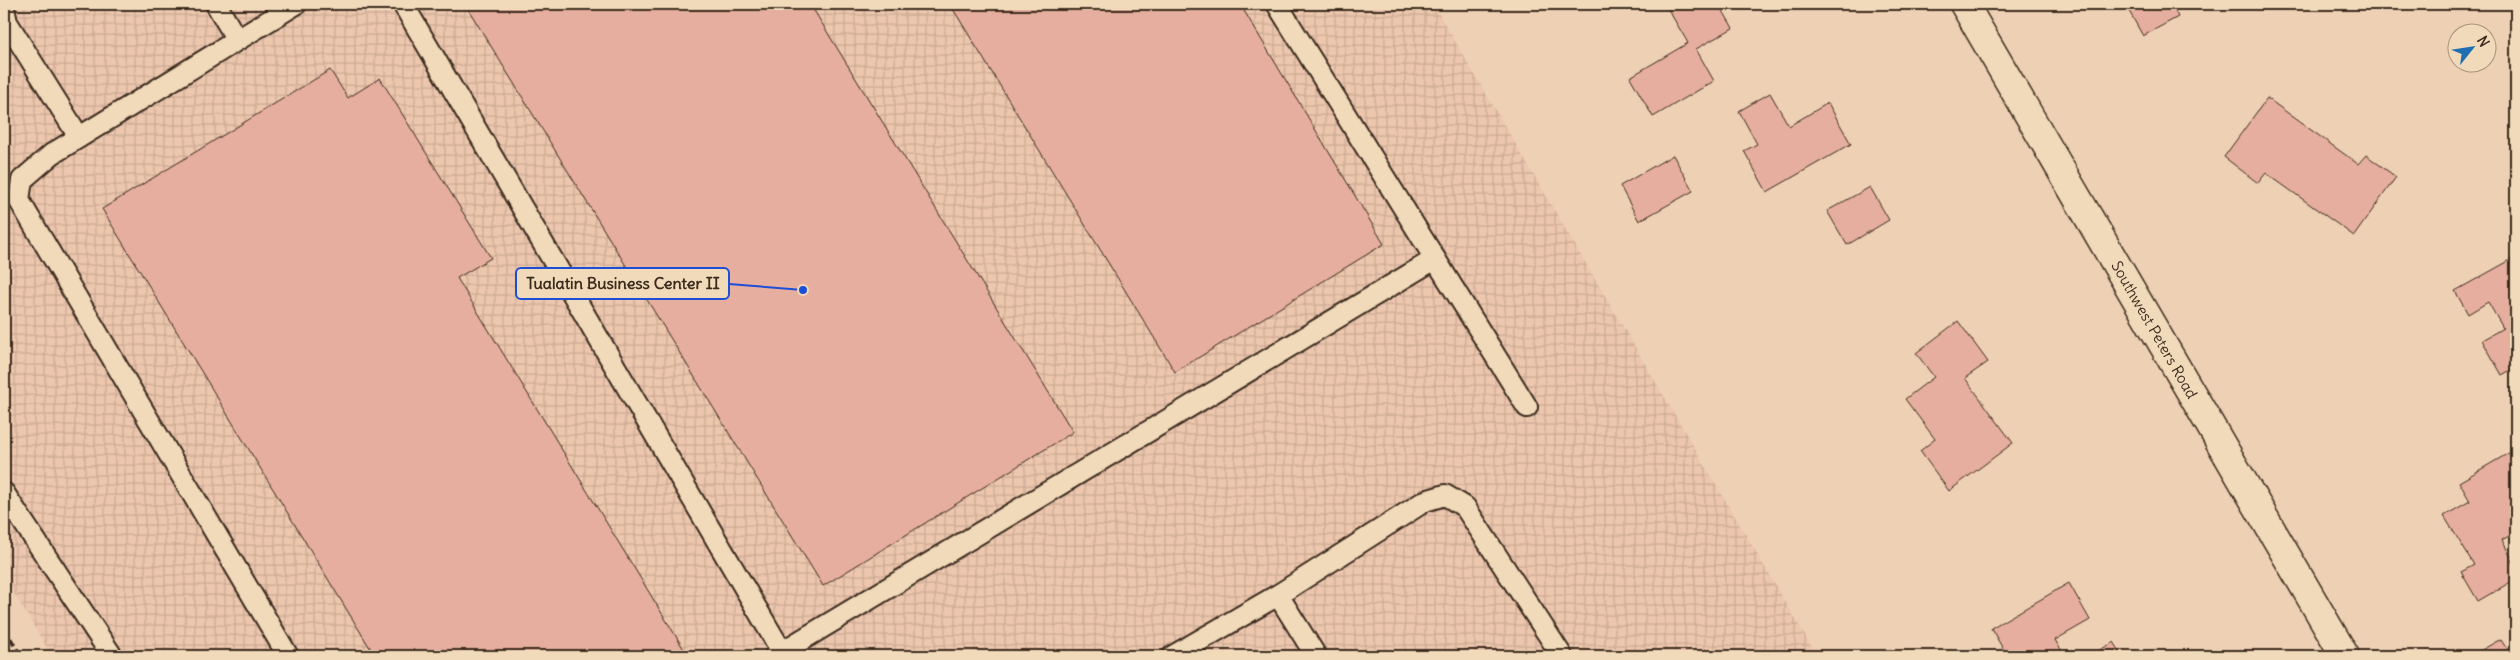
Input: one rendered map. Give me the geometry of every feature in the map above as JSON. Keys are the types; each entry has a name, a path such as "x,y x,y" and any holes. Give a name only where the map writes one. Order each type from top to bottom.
{"street":[{"name":"Southwest Peters Road","path":"1964,4 2345,656"}],"lane":[{"path":"216,4 237,40"},
{"path":"288,656 19,200 22,180 52,154 296,4"},
{"path":"403,4 778,654 1435,259"},
{"path":"1277,4 1527,407"},
{"path":"4,8 7,22 79,137"},
{"path":"4,493 112,656"},
{"path":"1173,656 1278,594 1425,501 1445,494 1465,507 1562,656"},
{"path":"1278,594 1316,656"}],"shaded area":[{"path":"4,4 1433,4 1817,656 52,656 4,577"}],"building":[{"path":"465,4 810,4 1073,432 823,586"},
{"path":"950,4 1240,4 1384,244 1175,372"},
{"path":"1665,4 1732,4 1722,9 1733,28 1696,49 1714,81 1653,117 1630,77 1688,43"},
{"path":"2125,4 2180,4 2173,7 2178,17 2143,36"},
{"path":"330,70 348,98 380,78 491,258 457,278 688,656 375,656 102,209"},
{"path":"1770,93 1789,126 1828,103 1851,144 1767,192 1744,151 1757,144 1739,111"},
{"path":"2267,98 2358,164 2366,155 2396,177 2354,236 2266,173 2258,183 2224,157"},
{"path":"1673,155 1693,191 1639,221 1620,186"},
{"path":"1870,187 1889,220 1847,245 1827,211"},
{"path":"2516,257 2516,367 2502,375 2482,340 2503,328 2488,302 2468,314 2455,291"},
{"path":"1958,321 1988,362 1965,378 2013,443 1949,491 1920,451 1935,439 1905,399 1934,377 1916,353"},
{"path":"2514,450 2516,455 2516,532 2502,540 2516,567 2516,579 2478,601 2461,572 2474,565 2444,516 2470,501 2459,482"},
{"path":"2069,583 2090,620 2055,640 2065,656 2007,656 1991,628"},
{"path":"2501,639 2512,656 2471,656"},
{"path":"2114,642 2123,656 2089,656"}],"railway":[{"path":"4,628 21,656"}],"place":[{"name":"Tualatin Business Center II","path":"803,290"}]}
